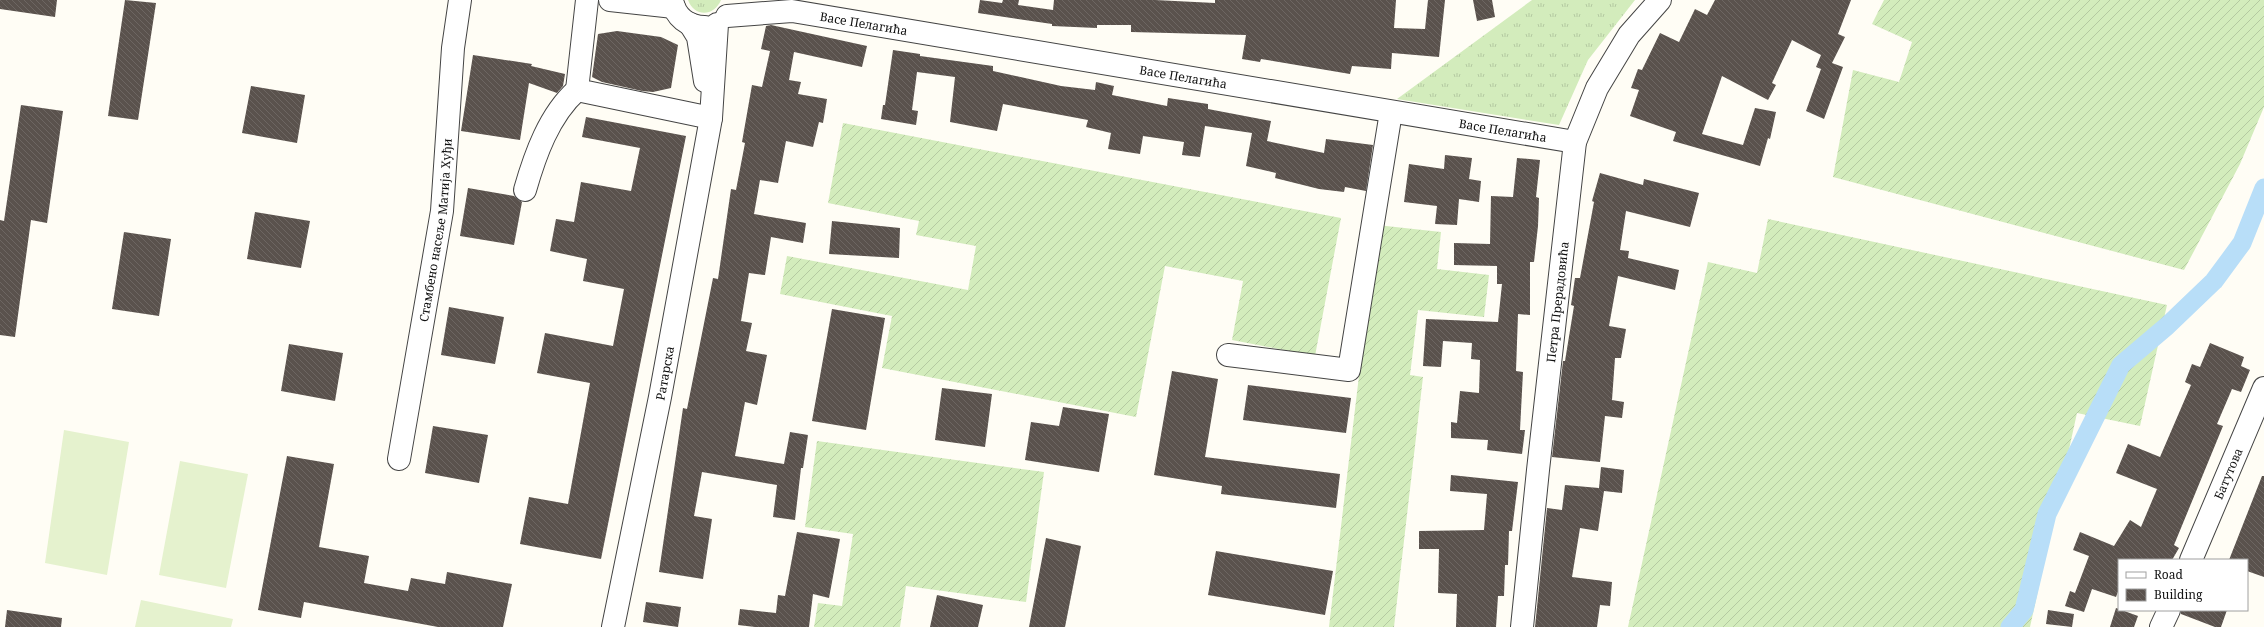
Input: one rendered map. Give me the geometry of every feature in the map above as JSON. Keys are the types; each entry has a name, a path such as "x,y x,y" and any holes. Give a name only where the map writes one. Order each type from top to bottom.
{"street":[{"name":"Стамбено насеље Матија Хуђи","path":"399,459 442,211 453,48 460,0"},
{"path":"525,190 535,154 558,114 577,90 587,0"},
{"path":"610,0 673,4"},
{"name":"Васе Пелагића","path":"771,0 792,11"},
{"name":"Петра Прерадовића","path":"1522,627 1575,142 1597,88 1629,35 1660,0"},
{"name":"Ратарска","path":"673,4 681,17 690,24 698,37 711,118"},
{"name":"Васе Пелагића","path":"690,24 706,27 726,13 792,11 1575,142"},
{"name":"Ратарска","path":"613,627 660,397 711,118 726,13"},
{"path":"577,90 711,118"},
{"path":"1228,355 1348,370 1391,112"},
{"name":"Батутова","path":"2191,559 2264,388"},
{"path":"2161,627 2169,611"}],"green space":[{"path":"688,0 721,0 714,10 704,13 695,10"},
{"path":"1532,0 1635,0 1588,60 1559,125 1397,99"},
{"path":"1884,0 2264,0 2264,107 2240,164 2184,270 1833,177 1853,70 1899,82 1912,42 1872,24"},
{"path":"843,123 1341,218 1315,356 1232,340 1243,281 1165,266 1136,417 882,368 892,316 780,294 787,256 968,290 976,246 916,235 919,221 828,203"},
{"path":"1768,219 2167,305 2140,426 2077,413 2030,627 1628,627 1708,262 1757,273"},
{"path":"1377,225 1441,232 1437,269 1489,275 1484,317 1418,310 1410,375 1423,377 1394,627 1329,627"},
{"path":"64,430 129,442 107,575 45,563"},
{"path":"817,441 1044,472 1026,602 906,586 900,627 814,627 818,603 842,606 853,534 805,527"},
{"path":"180,461 248,474 226,588 159,575"},
{"path":"141,600 233,619 231,627 135,627"}],"building":[{"path":"0,0 57,0 55,17 0,9"},
{"path":"125,0 156,3 138,120 108,116"},
{"path":"980,0 1002,3 1003,0 1019,0 1018,5 1053,10 1054,0 1155,0 1215,3 1215,0 1396,0 1394,28 1425,29 1428,0 1445,0 1439,57 1392,53 1391,69 1352,66 1350,74 1261,59 1260,62 1242,59 1246,35 1131,32 1131,25 1097,25 1097,28 1052,26 1052,24 978,13"},
{"path":"1473,0 1492,0 1495,17 1477,21"},
{"path":"1715,0 1851,0 1838,34 1845,37 1832,63 1843,67 1824,119 1806,111 1821,69 1816,67 1821,55 1792,40 1772,83 1776,85 1768,100 1722,76 1702,134 1743,145 1755,108 1776,112 1770,139 1768,138 1760,166 1673,141 1676,132 1630,116 1639,90 1631,88 1638,69 1642,70 1660,33 1679,42 1695,9 1707,15"},
{"path":"771,25 867,46 862,67 794,52 789,80 801,82 798,94 827,99 823,123 819,122 813,147 786,141 778,183 760,180 754,214 806,223 803,243 771,237 765,275 749,273 741,321 752,323 746,351 767,355 757,405 745,402 735,456 784,464 790,432 808,435 803,468 801,468 795,520 773,517 777,485 702,472 694,516 712,519 703,579 659,572 683,408 687,409 713,278 718,279 731,189 736,190 745,143 742,142 752,85 762,87 770,51 761,49 766,26"},
{"path":"617,31 661,37 678,45 671,88 653,92 642,91 602,82 592,77 598,34"},
{"path":"893,50 920,54 920,56 993,66 993,71 1061,86 1095,90 1096,82 1114,86 1112,95 1167,106 1168,98 1208,104 1208,109 1271,121 1267,141 1324,153 1326,139 1373,145 1366,191 1345,187 1344,192 1319,189 1275,178 1276,173 1246,166 1252,133 1205,126 1200,157 1182,155 1184,142 1143,136 1140,154 1108,149 1111,133 1086,127 1088,120 1003,104 997,131 950,122 955,77 917,72 912,110 918,111 916,125 881,119 883,105 885,105"},
{"path":"473,55 532,64 531,66 565,74 563,86 557,93 529,83 520,140 461,131"},
{"path":"251,86 305,95 297,143 242,133"},
{"path":"21,105 63,111 47,223 31,220 15,337 0,335 0,220 4,221"},
{"path":"586,117 686,136 601,559 520,544 529,497 568,504 590,383 537,373 545,333 613,346 624,289 583,281 587,259 550,251 556,219 574,222 581,182 631,191 640,148 582,137"},
{"path":"1445,155 1472,158 1469,179 1481,181 1479,202 1459,199 1457,225 1435,224 1437,206 1404,202 1409,164 1444,169"},
{"path":"1517,158 1540,160 1536,197 1539,198 1538,226 1534,262 1530,262 1530,315 1518,314 1516,371 1523,372 1520,430 1525,430 1522,454 1487,450 1488,440 1451,438 1451,422 1457,423 1460,391 1479,393 1480,360 1471,359 1472,343 1443,341 1441,367 1423,366 1426,319 1498,322 1502,284 1497,284 1497,266 1454,265 1454,243 1490,244 1491,196 1513,197"},
{"path":"1600,173 1643,185 1644,179 1699,193 1690,227 1626,211 1620,250 1629,251 1628,258 1679,270 1675,290 1618,276 1609,326 1626,329 1621,358 1615,358 1612,400 1624,402 1622,418 1605,416 1600,462 1552,457 1563,361 1565,361 1574,306 1571,305 1575,278 1580,278 1594,202 1592,201"},
{"path":"468,188 514,196 522,202 514,245 460,236"},
{"path":"255,212 310,221 301,268 247,259"},
{"path":"832,221 900,228 899,258 829,254"},
{"path":"124,232 171,239 159,316 112,309"},
{"path":"449,307 504,317 495,364 441,355"},
{"path":"832,309 885,318 866,430 812,421"},
{"path":"2210,343 2244,357 2241,366 2250,370 2241,392 2232,389 2217,424 2223,426 2174,545 2179,548 2173,559 2118,559 2118,592 2116,597 2092,589 2084,612 2065,606 2070,591 2075,593 2089,556 2073,550 2080,532 2114,546 2130,520 2141,527 2157,489 2116,473 2128,444 2160,457 2191,385 2185,382 2192,364 2200,367"},
{"path":"289,344 343,353 335,401 281,391"},
{"path":"1172,371 1218,379 1205,457 1340,474 1336,508 1221,494 1222,486 1154,475"},
{"path":"1248,385 1351,398 1346,433 1243,420"},
{"path":"942,388 992,394 985,447 935,440"},
{"path":"1063,407 1109,414 1099,472 1025,460 1031,422 1059,426"},
{"path":"433,426 488,435 479,483 425,473"},
{"path":"287,456 334,464 319,547 369,556 364,583 408,591 411,578 445,584 447,572 512,584 503,627 438,627 304,602 301,618 258,610"},
{"path":"1601,467 1624,470 1622,493 1604,491 1598,531 1580,528 1572,577 1612,582 1610,606 1600,605 1597,627 1535,627 1547,508 1562,510 1565,485 1599,488"},
{"path":"1451,475 1518,482 1512,531 1509,531 1508,565 1505,565 1504,596 1498,596 1496,627 1456,627 1457,594 1438,593 1439,549 1419,549 1419,531 1484,530 1487,494 1450,491"},
{"path":"2262,476 2264,476 2264,577 2248,571 2248,559 2229,559"},
{"path":"797,532 840,539 829,598 813,594 809,627 755,627 738,625 740,609 776,613 778,595 785,596"},
{"path":"1046,538 1081,546 1065,627 1029,627"},
{"path":"1216,551 1333,571 1325,615 1208,595"},
{"path":"937,595 983,605 978,627 930,627"},
{"path":"646,602 681,607 678,627 643,622"},
{"path":"2116,608 2118,609 2118,611 2124,611 2138,616 2134,627 2110,627"},
{"path":"7,610 62,618 61,627 5,627"},
{"path":"2048,610 2074,614 2072,627 2046,624"},
{"path":"2181,611 2227,611 2221,627 2215,627 2181,614"}],"waterway":[{"path":"2010,627 2024,610 2047,514 2121,365 2167,326 2214,281 2242,243 2264,188"}]}
